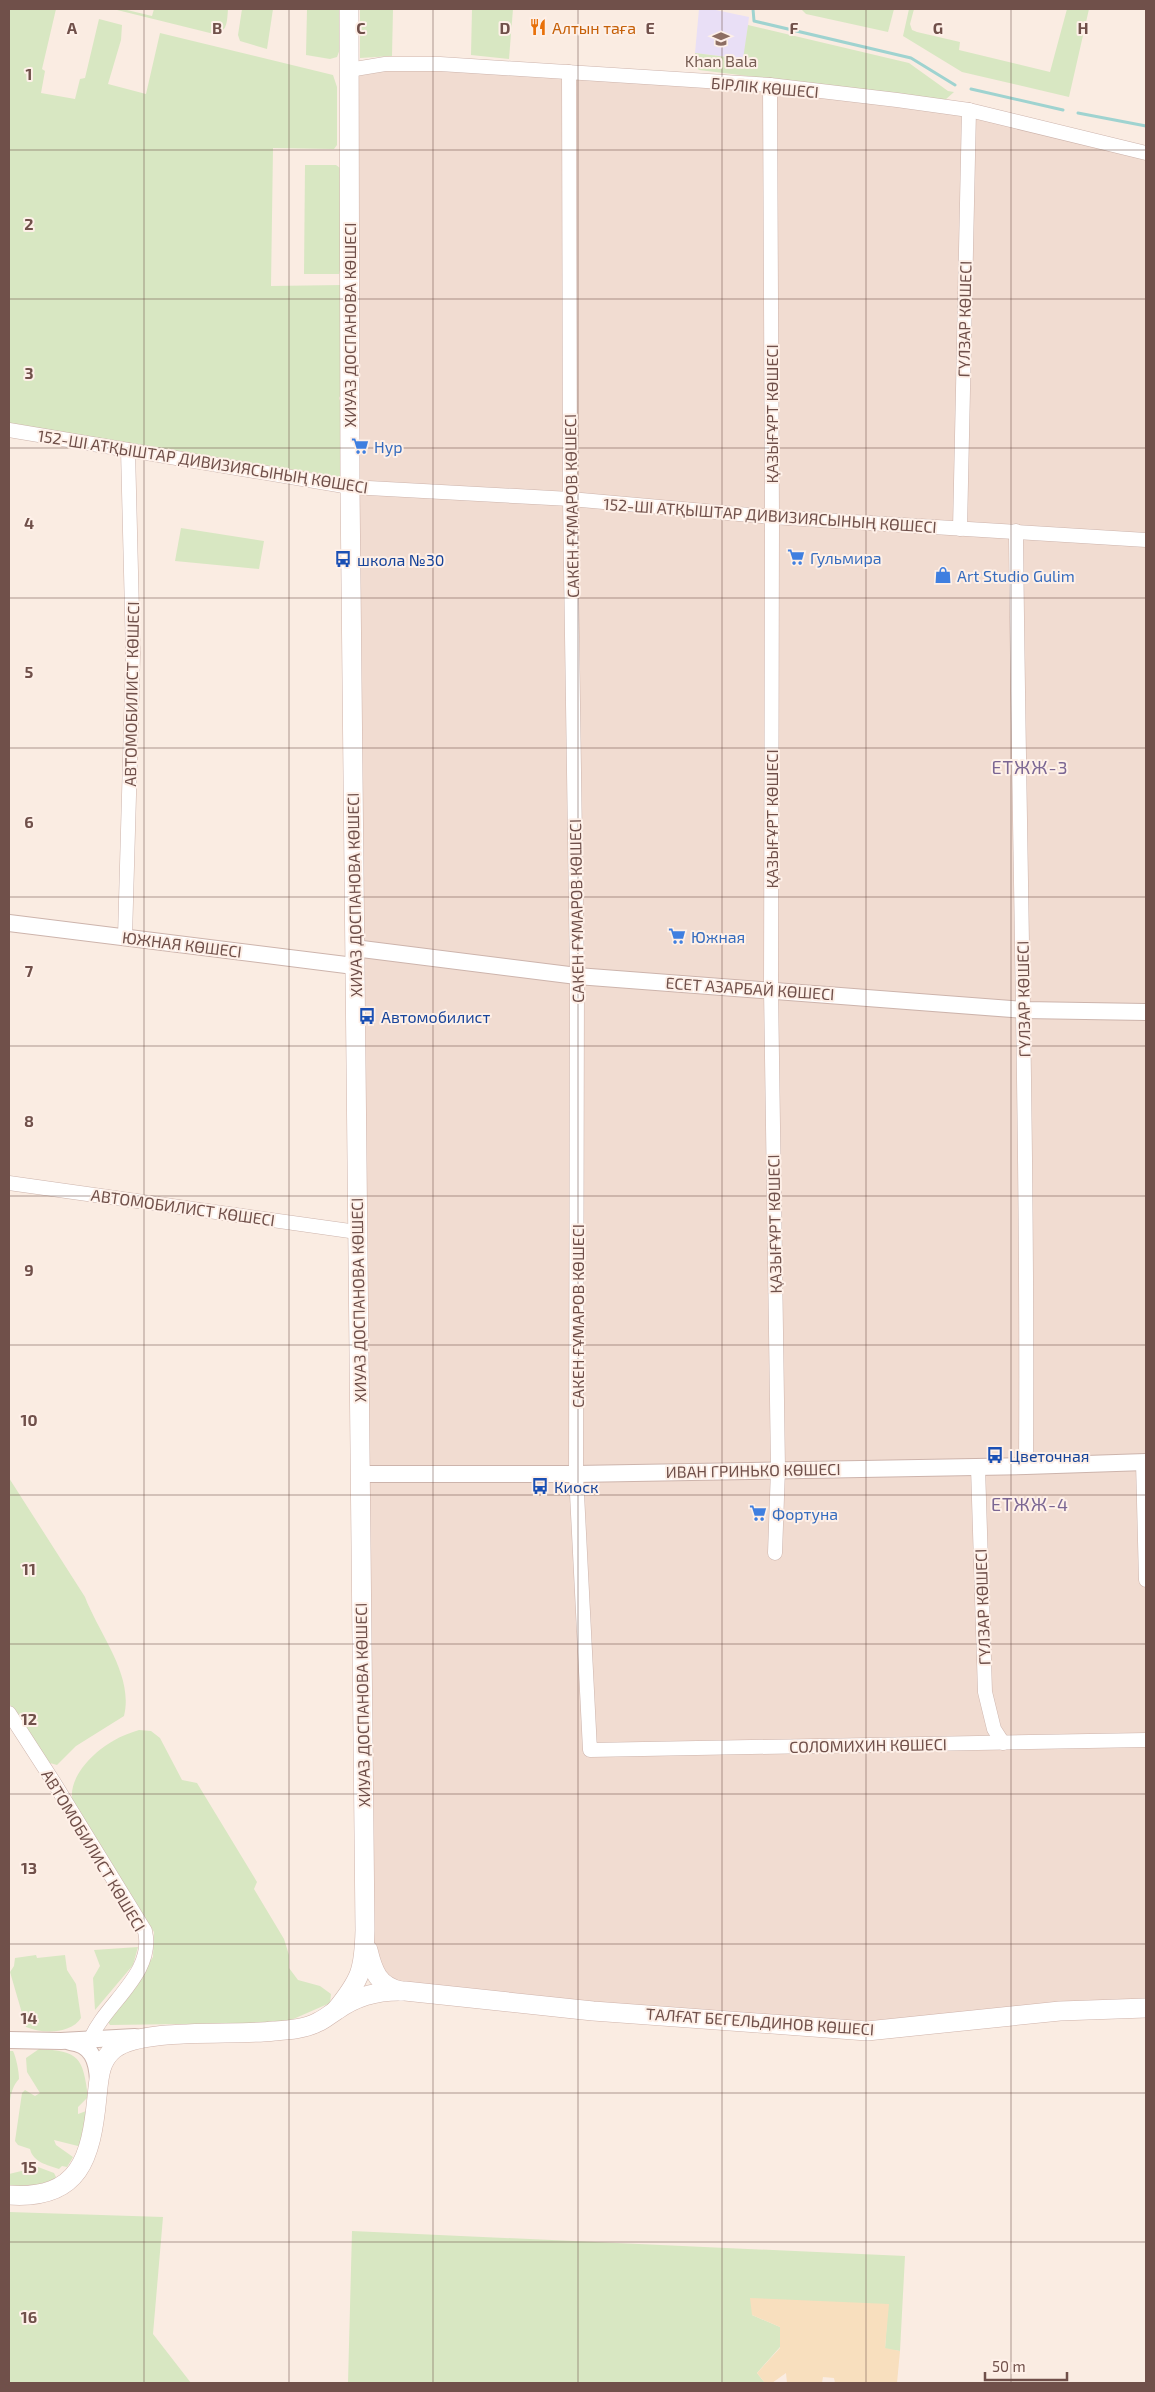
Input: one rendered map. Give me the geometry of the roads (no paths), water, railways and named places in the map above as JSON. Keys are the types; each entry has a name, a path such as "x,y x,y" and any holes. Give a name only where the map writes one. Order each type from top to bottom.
{"main road":[{"name":"ХИУАЗ ДОСПАНОВА КӨШЕСІ","path":"349,9 350,486 365,1930"},
{"path":"365,1930 376,1976 387,1986 405,1991"},
{"path":"336,2010 352,1990 362,1972 365,1930"},
{"path":"9,2195 47,2194 62,2187 74,2175 86,2155 93,2135 99,2077 107,2056 128,2040 147,2036 290,2029 319,2022 352,2001 374,1994 405,1991"},
{"name":"ТАЛҒАТ БЕГЕЛЬДИНОВ КӨШЕСІ","path":"405,1991 588,2010 867,2031 1060,2011 1146,2008"}],"street":[{"name":"БІРЛІК КӨШЕСІ","path":"349,70 380,64 419,63 770,85 969,110 1146,153"},
{"name":"САКЕН ҒҰМАРОВ КӨШЕСІ","path":"569,72 570,499 577,976 576,1474 590,1750"},
{"name":"ҚАЗЫҒҰРТ КӨШЕСІ","path":"770,85 772,517 771,989 778,1469 775,1553"},
{"name":"ГҮЛЗАР КӨШЕСІ","path":"960,529 969,110"},
{"name":"152-ШІ АТҚЫШТАР ДИВИЗИЯСЫНЫҢ КӨШЕСІ","path":"9,430 350,486 570,499 772,517 1146,540"},
{"name":"АВТОМОБИЛИСТ КӨШЕСІ","path":"125,937 134,652 128,450"},
{"name":"ГҮЛЗАР КӨШЕСІ","path":"1016,531 1027,1263 1026,1466"},
{"name":"ЮЖНАЯ КӨШЕСІ","path":"9,923 125,937 354,957"},
{"name":"ЕСЕТ АЗАРБАЙ КӨШЕСІ","path":"354,957 1024,1010 1146,1012"},
{"name":"АВТОМОБИЛИСТ КӨШЕСІ","path":"9,1183 357,1232"},
{"name":"ИВАН ГРИНЬКО КӨШЕСІ","path":"360,1474 576,1474 1145,1462"},
{"path":"1145,1462 1146,1580"},
{"name":"ГҮЛЗАР КӨШЕСІ","path":"978,1467 985,1692 994,1729 1003,1743"},
{"name":"АВТОМОБИЛИСТ КӨШЕСІ","path":"9,1713 145,1931 147,1950 143,1961 132,1979 104,2014 90,2040"},
{"name":"СОЛОМИХИН КӨШЕСІ","path":"590,1750 1146,1740"},
{"path":"9,2040 61,2041 147,2036"},
{"path":"61,2041 77,2043 86,2047 96,2062 99,2077"}],"waterway":[{"path":"753,9 754,21 911,58 955,85"},
{"path":"971,89 1063,110"},
{"path":"1078,113 1146,126"}],"place":[{"name":"Алтын таға","path":"538,27"},
{"name":"Khan Bala","path":"721,39"},
{"name":"Нур","path":"360,446"},
{"name":"Гульмира","path":"796,557"},
{"name":"школа №30","path":"343,559"},
{"name":"Art Studio Gulim","path":"943,575"},
{"name":"Южная","path":"677,936"},
{"name":"Автомобилист","path":"367,1016"},
{"name":"Цветочная","path":"995,1455"},
{"name":"Киоск","path":"540,1486"},
{"name":"Фортуна","path":"758,1513"}],"district":[{"name":"ЕТЖЖ-3","path":"1030,767"},
{"name":"ЕТЖЖ-4","path":"1030,1504"}]}
